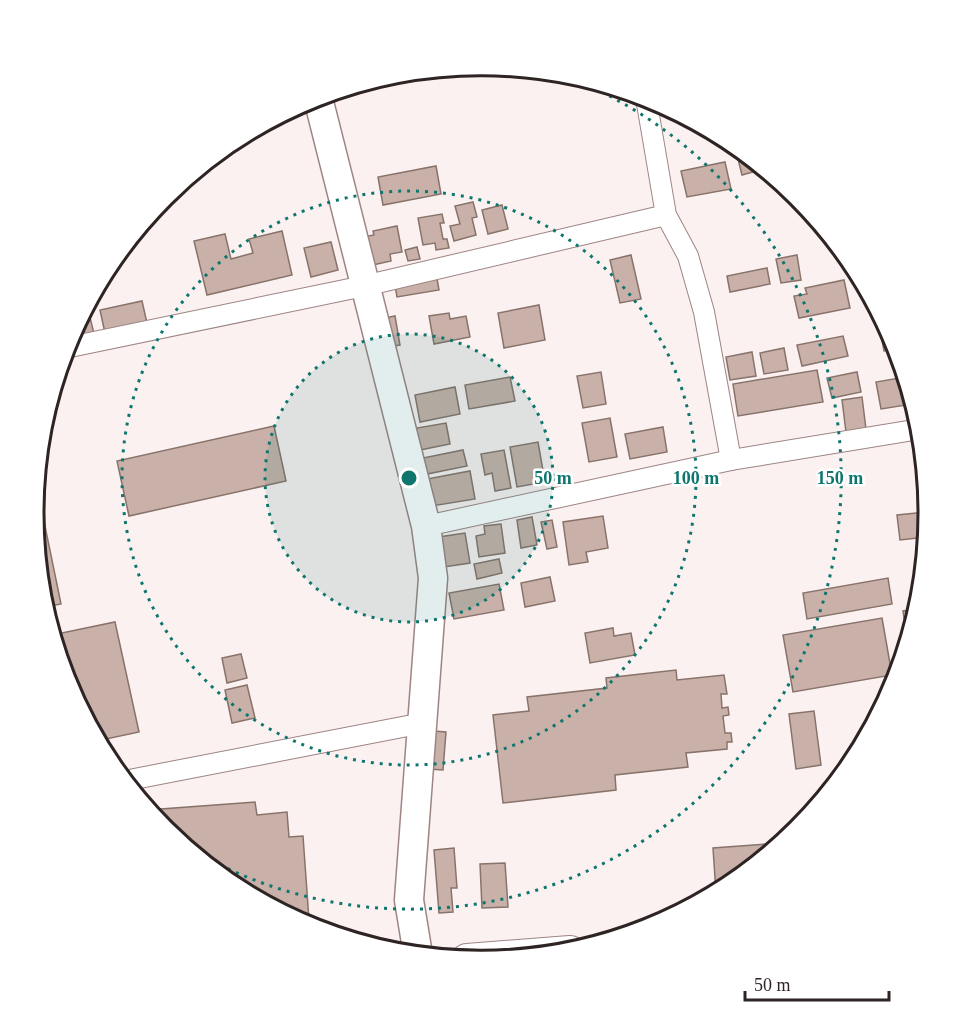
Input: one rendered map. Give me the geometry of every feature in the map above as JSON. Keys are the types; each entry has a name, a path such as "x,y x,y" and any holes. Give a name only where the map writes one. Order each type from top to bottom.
{"street":[{"path":"320,107 426,526 433,578 409,900 417,946"},
{"path":"648,110 666,215 688,256 704,312 730,460"},
{"path":"77,345 364,286 666,215"},
{"path":"426,526 730,460 909,431"},
{"path":"133,779 423,723"}],"building":[{"path":"738,161 753,172 742,175"},
{"path":"725,162 731,189 687,197 681,171"},
{"path":"436,166 441,194 383,205 378,177"},
{"path":"473,202 477,217 472,218 476,235 454,241 450,226 460,224 455,206"},
{"path":"502,205 508,229 488,234 482,210"},
{"path":"442,214 444,223 440,223 443,239 447,239 449,248 436,250 435,243 423,245 418,218"},
{"path":"397,226 402,252 390,254 391,261 368,266 363,237 374,235 373,231"},
{"path":"282,231 292,275 207,295 194,241 225,234 231,259 253,253 249,239"},
{"path":"331,242 338,270 311,277 304,248"},
{"path":"417,247 420,259 408,261 405,250"},
{"path":"631,255 641,299 620,303 610,260"},
{"path":"797,255 801,280 781,283 776,259"},
{"path":"767,268 770,284 730,292 727,276"},
{"path":"436,273 439,290 397,297 394,280"},
{"path":"844,280 850,308 799,318 794,296 807,294 805,288"},
{"path":"142,301 147,323 105,333 100,310"},
{"path":"539,305 545,340 504,348 498,313"},
{"path":"449,313 450,319 466,316 470,337 434,344 429,316"},
{"path":"395,316 400,345 386,347 380,319"},
{"path":"90,318 94,334 81,337"},
{"path":"843,336 848,356 802,366 797,345"},
{"path":"784,348 788,370 764,374 760,353"},
{"path":"752,352 756,376 730,380 726,357"},
{"path":"817,370 823,402 738,416 733,384"},
{"path":"601,372 606,404 583,408 577,376"},
{"path":"857,372 861,392 832,398 827,378"},
{"path":"510,377 515,401 469,409 465,385"},
{"path":"896,379 904,405 881,409 876,382"},
{"path":"455,387 460,414 420,422 415,395"},
{"path":"862,397 866,429 846,432 842,400"},
{"path":"610,418 617,457 589,462 582,423"},
{"path":"446,423 450,444 415,451 411,429"},
{"path":"274,426 286,481 129,516 117,461"},
{"path":"663,427 667,452 630,459 625,434"},
{"path":"538,442 545,482 517,487 510,447"},
{"path":"463,450 467,466 427,474 423,458"},
{"path":"504,450 511,488 495,491 492,473 485,475 481,454"},
{"path":"470,471 475,499 432,506 427,479"},
{"path":"918,513 917,538 900,540 897,515"},
{"path":"603,516 608,548 586,552 588,562 569,565 563,522"},
{"path":"532,517 537,545 521,548 517,520"},
{"path":"552,520 557,547 547,549 541,522"},
{"path":"44,521 61,604 53,605 52,599 44,542"},
{"path":"501,524 505,553 479,557 476,536 485,534 484,526"},
{"path":"465,533 470,563 444,567 439,537"},
{"path":"499,559 502,573 477,579 474,564"},
{"path":"550,577 555,601 525,607 521,583"},
{"path":"888,578 892,604 807,619 803,593"},
{"path":"499,584 504,610 454,619 449,593"},
{"path":"882,618 890,664 886,676 793,692 783,635"},
{"path":"115,622 139,732 106,739 77,681 60,633"},
{"path":"613,628 614,636 631,633 635,655 590,663 585,633"},
{"path":"241,654 247,678 227,683 222,658"},
{"path":"676,670 677,680 724,675 727,694 721,694 722,708 728,707 729,715 723,716 725,733 731,733 732,742 727,742 727,749 686,753 688,767 615,775 616,790 503,803 493,715 529,711 527,697 607,688 606,678"},
{"path":"247,685 255,718 232,723 225,690"},
{"path":"814,711 821,765 796,769 789,714"},
{"path":"433,731 446,732 443,770 429,769"},
{"path":"255,802 257,815 287,812 289,837 303,836 309,915 262,892 238,877 192,842 159,809"},
{"path":"767,844 715,882 713,848"},
{"path":"454,848 457,888 451,888 453,912 439,913 434,850"},
{"path":"505,863 508,907 482,908 480,864"}]}
